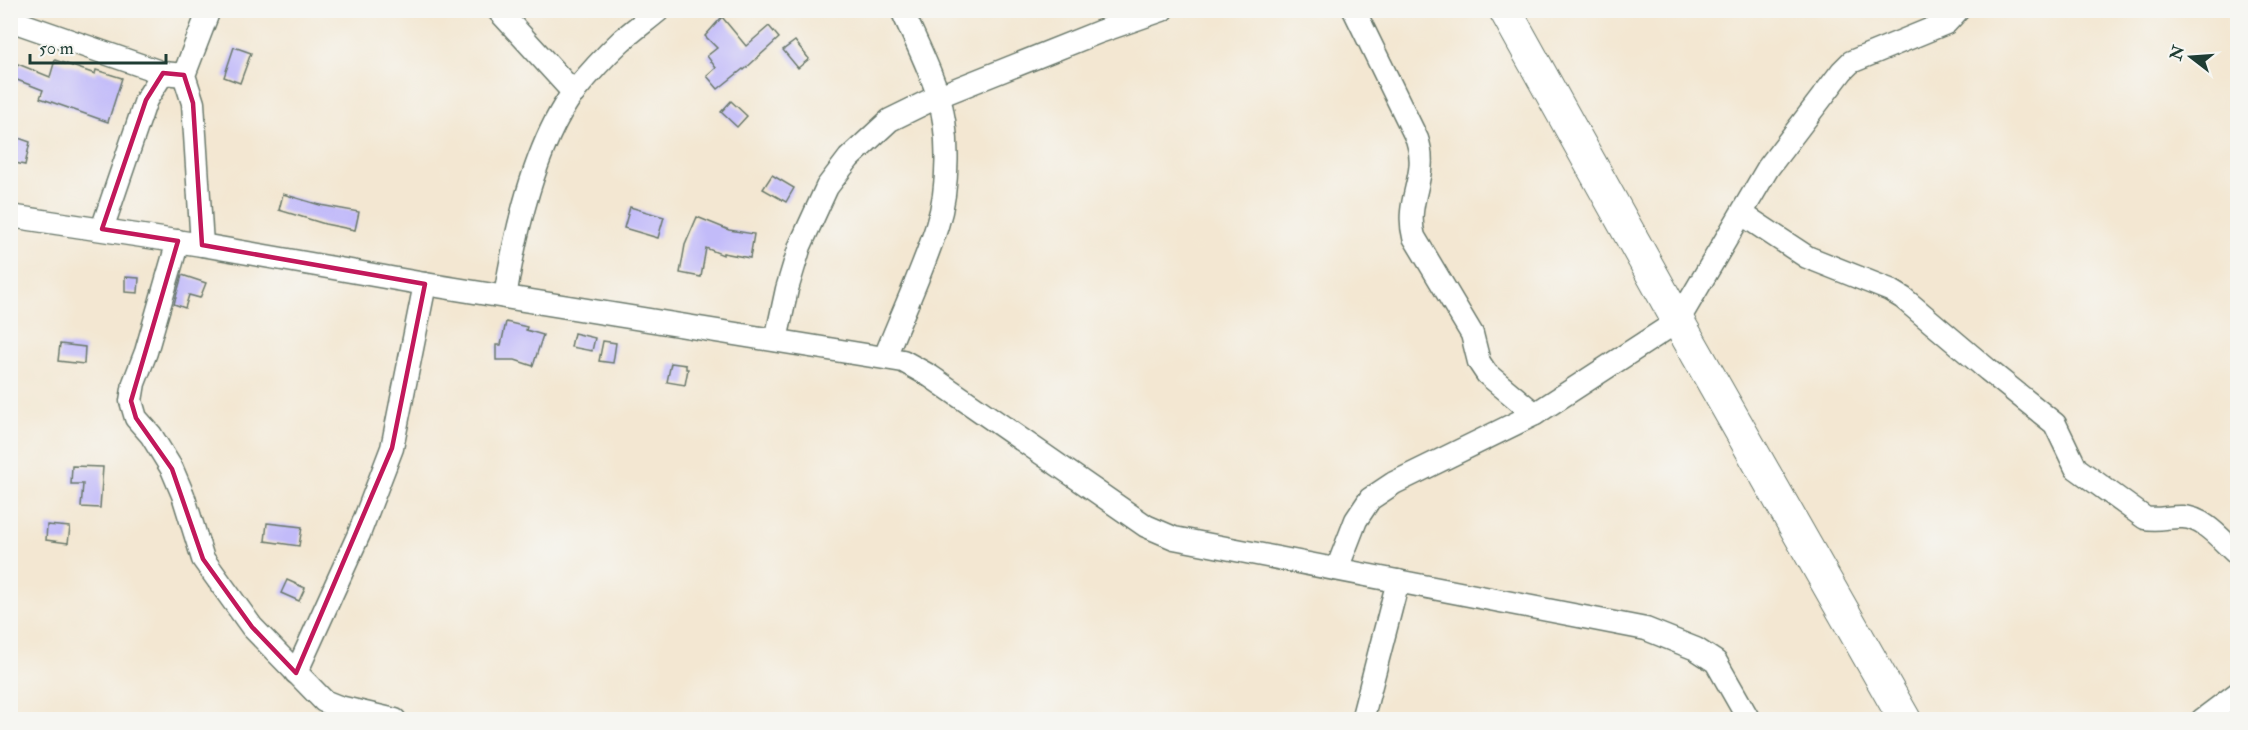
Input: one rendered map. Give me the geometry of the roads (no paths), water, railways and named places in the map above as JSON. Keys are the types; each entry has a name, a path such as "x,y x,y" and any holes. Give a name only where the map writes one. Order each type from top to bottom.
{"highway":[{"path":"1505,10 1678,321 1905,720"}],"street":[{"path":"102,229 146,100 173,74 209,10"},
{"path":"498,10 574,93"},
{"path":"505,297 512,249 538,164 560,115 574,93 619,42 659,10"},
{"path":"885,357 938,225 944,194 946,162 939,96 902,10"},
{"path":"776,340 787,289 800,246 827,187 849,158 890,120 939,96 1099,32 1162,10"},
{"path":"1354,10 1417,139 1422,154 1411,212 1414,237 1472,334 1479,362 1487,374 1534,414"},
{"path":"1337,569 1356,520 1370,499 1394,483 1534,414 1678,321 1768,168 1842,71 1851,62 1946,22 1958,10"},
{"path":"10,20 173,74 192,103 202,245"},
{"path":"1742,214 1807,257 1890,290 1903,298 2055,424 2076,468 2145,518 2154,520 2183,517 2204,524 2238,555"},
{"path":"10,216 178,241 425,284 903,361 930,376 1160,533 1174,538 1646,629 1673,638 1716,662 1749,720"},
{"path":"178,241 146,352 134,383 131,401 136,418 172,469 183,495 202,559 252,627 324,701 339,707 395,720"},
{"path":"296,673 359,534 392,448 425,284"},
{"path":"1362,720 1398,581"},
{"path":"2202,720 2238,693"}]}
